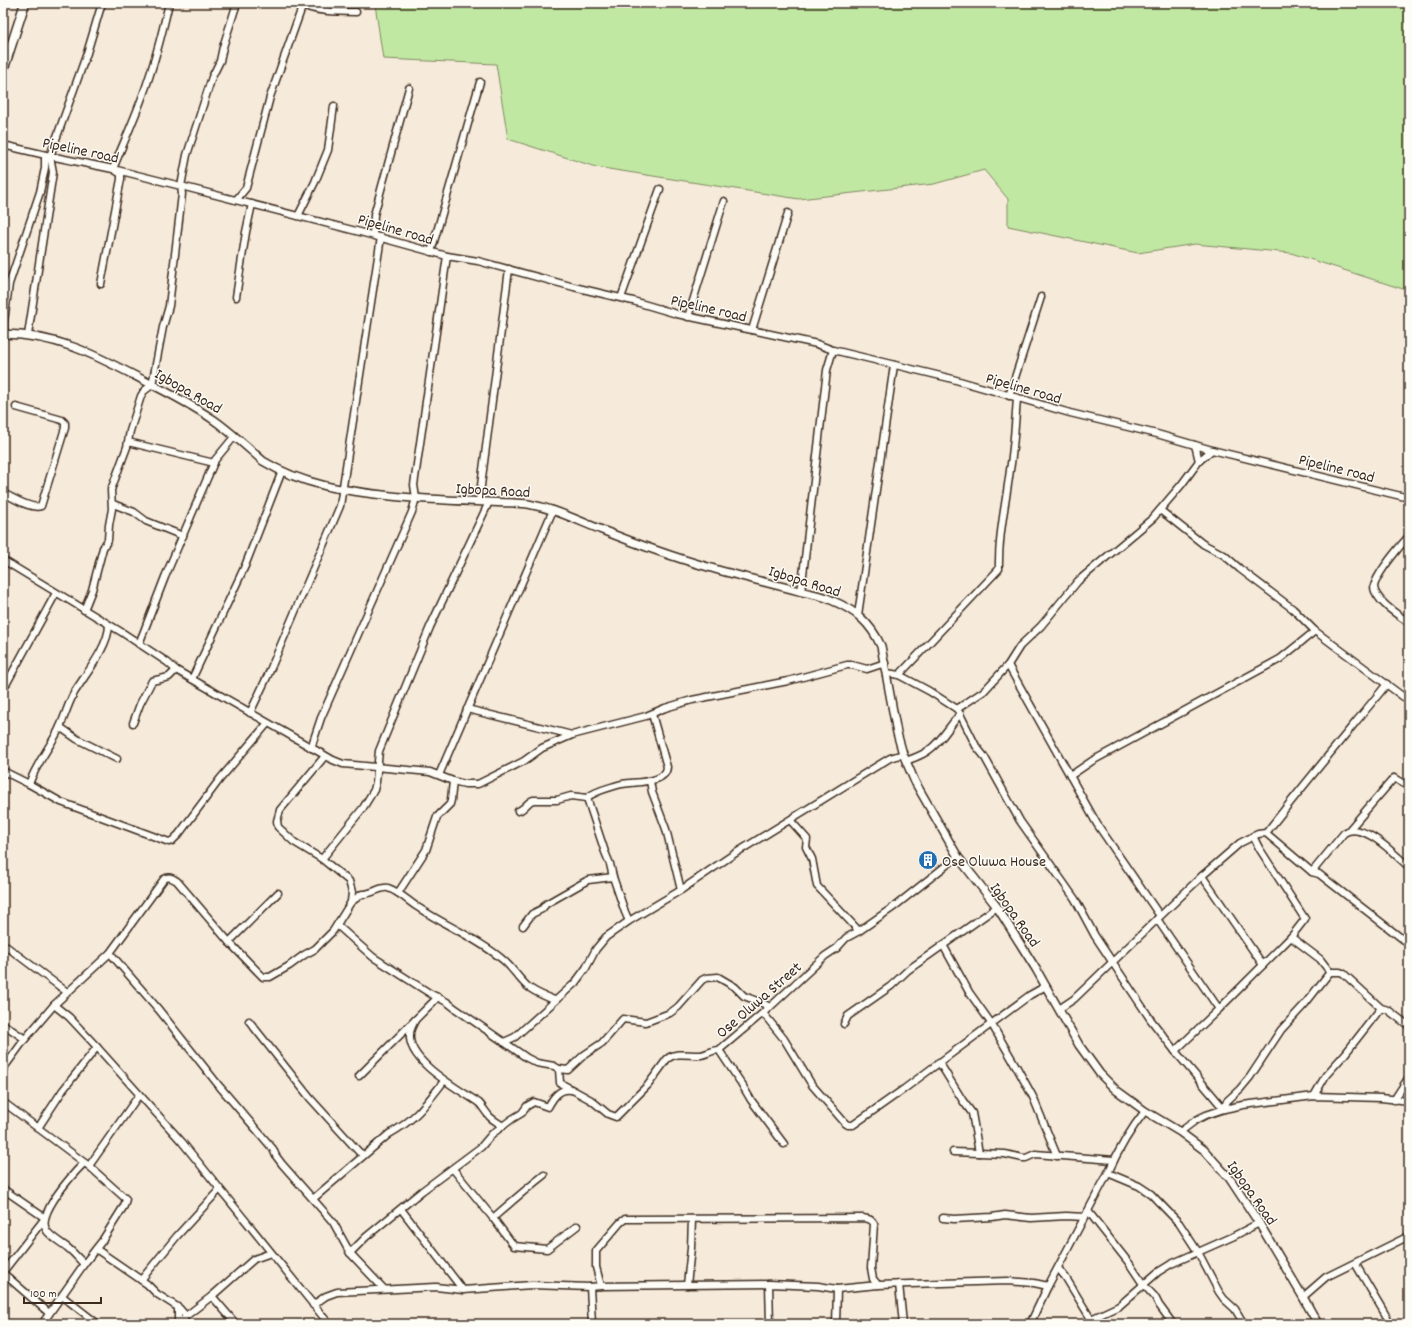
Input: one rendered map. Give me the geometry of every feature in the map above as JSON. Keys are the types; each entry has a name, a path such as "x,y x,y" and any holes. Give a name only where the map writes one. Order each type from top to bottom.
{"main road":[{"path":"3,57 21,3"},
{"path":"3,71 25,3"}],"street":[{"path":"3,334 9,284 40,192 47,156 87,53 102,3"},
{"path":"101,284 121,179 121,174 114,169 148,79 164,26 169,3"},
{"path":"84,610 92,590 103,548 108,540 113,504 110,495 111,490 121,466 141,396 144,391 152,385 162,327 170,306 182,194 181,186 187,155 212,77 220,61 237,3"},
{"path":"298,3 315,9 356,12"},
{"path":"236,200 246,188 270,97 304,6"},
{"path":"431,252 480,82"},
{"path":"373,236 374,216 409,88"},
{"path":"298,216 315,182 328,150 334,106"},
{"name":"Pipeline road","path":"3,145 47,156 114,169 381,237 431,252 478,261 688,317 817,344 833,350 949,378 1017,399 1212,450 1409,498"},
{"path":"28,335 53,172 47,156"},
{"path":"621,298 660,189"},
{"path":"688,317 724,201"},
{"path":"236,297 252,204"},
{"path":"752,330 788,213"},
{"path":"250,713 268,676 340,506 381,237"},
{"path":"311,748 321,718 412,512 416,498 414,484 447,256"},
{"path":"479,501 509,269"},
{"path":"1009,396 1041,297"},
{"name":"Igbopa Road","path":"3,334 28,335 64,343 111,363 188,403 215,421 263,461 282,471 317,484 343,490 416,498 528,504 553,510 601,530 708,567 830,599 852,610 866,622 882,646 896,733 915,782 958,857 997,907 1060,1009 1079,1045 1100,1074 1126,1098 1180,1132 1204,1150 1230,1179 1259,1223 1318,1324"},
{"path":"801,592 827,370 833,350"},
{"path":"858,615 894,365"},
{"path":"899,675 998,569 1000,532 1011,469 1017,399"},
{"path":"3,493 27,504 37,507 41,506 65,428 65,423 62,420 16,407"},
{"path":"139,644 165,577 214,463 234,437"},
{"path":"128,442 214,463"},
{"path":"1196,445 1199,461"},
{"path":"906,761 930,750 937,743 958,711 984,691 1008,665 1020,646 1041,626 1078,581 1153,518 1182,484 1199,461 1212,450"},
{"path":"192,679 245,566 282,471"},
{"path":"322,860 363,808 374,790 378,751 427,634 488,502"},
{"path":"113,504 134,512 146,521 183,536"},
{"path":"439,775 553,510"},
{"path":"1160,510 1203,544 1224,555 1293,609 1315,631 1409,701"},
{"path":"1409,536 1387,564 1374,584 1374,590 1384,603 1409,624"},
{"path":"3,560 139,644 167,662 176,670 267,724 325,756 343,764 412,769 430,772 465,784 478,784 524,761 542,748 572,735 652,714 665,708 692,700 788,681 852,665 867,669 885,663"},
{"path":"3,690 56,593"},
{"path":"29,784 37,764 60,727 71,699 90,670 108,635 109,625"},
{"path":"1070,776 1092,761 1280,659 1315,631"},
{"path":"1008,665 1097,824 1219,1009"},
{"path":"133,723 140,704 152,681 169,677 176,670"},
{"path":"886,673 899,675 928,691 958,711 976,746 984,756 1020,821 1075,899 1095,936 1114,962 1151,1020 1224,1109"},
{"path":"1266,833 1321,763 1341,741 1387,684"},
{"path":"467,709 572,735"},
{"path":"518,811 530,801 557,800 571,796 587,798 595,792 619,785 650,781 664,774 667,771 667,767 652,714"},
{"path":"3,771 61,802 169,842 179,834 220,779 267,724"},
{"path":"60,727 77,739 117,759"},
{"path":"504,1042 515,1037 554,1000 575,983 586,968 596,949 606,937 806,809 881,763 890,758 903,754"},
{"path":"325,756 280,810 277,821 278,827 294,842 322,860 349,881 352,892 351,902"},
{"path":"1312,872 1344,833 1349,830 1394,778 1409,787"},
{"path":"398,893 426,850 437,816 450,804 453,781"},
{"path":"650,781 652,792 666,829 681,890"},
{"path":"587,798 610,864 612,877 629,921"},
{"path":"790,820 807,839 806,847 812,859 817,886 859,931"},
{"path":"1349,830 1361,830 1371,835 1409,867"},
{"path":"1060,1009 1074,999 1114,962 1202,876 1240,843 1261,833 1266,833 1312,872 1320,874 1409,944"},
{"path":"1175,1051 1291,937 1305,919 1259,848 1253,836"},
{"name":"Ose Oluwa Street","path":"574,1091 591,1100 608,1114 616,1117 648,1085 664,1062 670,1057 685,1054 703,1055 712,1050 719,1050 770,1007 846,938 859,931 895,906 958,857"},
{"path":"1202,876 1263,965"},
{"path":"3,1069 25,1039 54,1005 110,953 164,879 168,877 177,881 229,942 263,977 267,978 315,949 333,931 351,902 359,895 388,888 398,893 419,908 489,948 504,960 528,986 538,993 554,1000"},
{"path":"523,926 532,914 542,909 546,904 588,880 612,877"},
{"path":"229,942 278,893"},
{"path":"844,1024 848,1016 891,986 908,970 997,907"},
{"path":"337,925 373,957 431,994 447,1002 534,1062 554,1066 559,1069 568,1070 584,1055 602,1043 623,1018 646,1022 670,1013 678,1007 702,980 706,978 718,977 735,987 744,996 770,1007"},
{"path":"1291,937 1320,958 1330,972"},
{"path":"3,944 67,992"},
{"path":"944,945 969,992 991,1023 1033,1097 1057,1156"},
{"path":"110,953 159,1010 224,1093 273,1149 282,1164 314,1198 333,1222 350,1253 384,1290"},
{"path":"1330,972 1343,973 1381,1008 1388,1010 1409,1026"},
{"path":"1224,1109 1227,1101 1250,1077 1281,1030 1305,1004 1330,972"},
{"path":"763,1012 784,1039 812,1085 844,1123 853,1125 904,1089 991,1023 1030,995 1046,986"},
{"path":"359,1076 438,997"},
{"path":"54,1005 69,1017 182,1142 329,1324"},
{"path":"1314,1096 1326,1075 1345,1054 1381,1008"},
{"path":"415,1020 410,1036 417,1057 444,1081 480,1104 491,1118 503,1126"},
{"path":"249,1021 310,1098 354,1147 364,1155"},
{"path":"3,1024 25,1039"},
{"path":"38,1128 96,1047"},
{"path":"719,1050 742,1083 751,1100 784,1144"},
{"path":"939,1062 972,1113 979,1153"},
{"path":"559,1069 560,1083 574,1091"},
{"path":"1396,1097 1409,1078"},
{"path":"314,1198 389,1134 402,1127 422,1109 444,1081"},
{"path":"350,1253 366,1237 422,1191 484,1144 488,1138 525,1110 530,1103 534,1102 548,1107 553,1096 564,1090 574,1091"},
{"path":"84,1264 46,1230 44,1225 47,1211 74,1174 86,1165 139,1095"},
{"path":"1180,1132 1196,1120 1224,1109 1243,1105 1314,1096 1396,1097 1401,1101 1409,1101"},
{"path":"3,1102 86,1165 126,1199 124,1206 96,1249 42,1324"},
{"path":"1030,1324 1048,1286 1114,1160 1132,1128 1145,1111"},
{"path":"953,1152 1005,1154 1023,1158 1035,1154 1114,1160"},
{"path":"452,1169 493,1218 514,1246 546,1249 577,1226"},
{"path":"1108,1173 1139,1186 1151,1194 1179,1223 1198,1252 1224,1300 1239,1315 1244,1324"},
{"path":"493,1218 544,1175"},
{"path":"3,1189 45,1218"},
{"path":"141,1280 177,1236 220,1190"},
{"path":"401,1209 463,1290"},
{"path":"943,1218 954,1219 992,1217 1005,1214 1031,1218 1086,1214"},
{"path":"1086,1214 1129,1263 1143,1284 1155,1296 1159,1305 1173,1324"},
{"path":"45,1218 3,1273 49,1313"},
{"path":"601,1286 596,1267 596,1251 625,1220 863,1218 869,1219 874,1224 871,1268 872,1279 878,1285"},
{"path":"687,1285 692,1219"},
{"path":"1058,1268 1093,1321 1119,1306 1143,1284 1171,1264 1232,1237 1259,1223"},
{"path":"1303,1297 1326,1277 1409,1236"},
{"path":"96,1249 141,1280 178,1308 186,1316"},
{"path":"180,1324 186,1316 212,1296 254,1259 271,1253"},
{"path":"1355,1263 1391,1324"},
{"path":"313,1305 326,1296 337,1292 436,1287 463,1290 532,1285 590,1287 768,1284 818,1286 837,1289 899,1284 1007,1281 1034,1283 1048,1286"},
{"path":"768,1284 770,1324"},
{"path":"899,1284 903,1324"},
{"path":"590,1287 592,1324"},
{"path":"836,1324 837,1289"},
{"path":"62,1296 94,1323"},
{"path":"212,1296 236,1324"},
{"path":"178,1308 180,1324"}],"green space":[{"path":"1409,3 1409,291 1291,253 1195,244 1138,253 1008,226 1008,199 984,170 934,184 799,199 596,167 508,139 496,64 383,59 375,4"}],"place":[{"name":"Ose Oluwa House","path":"928,860"}]}
